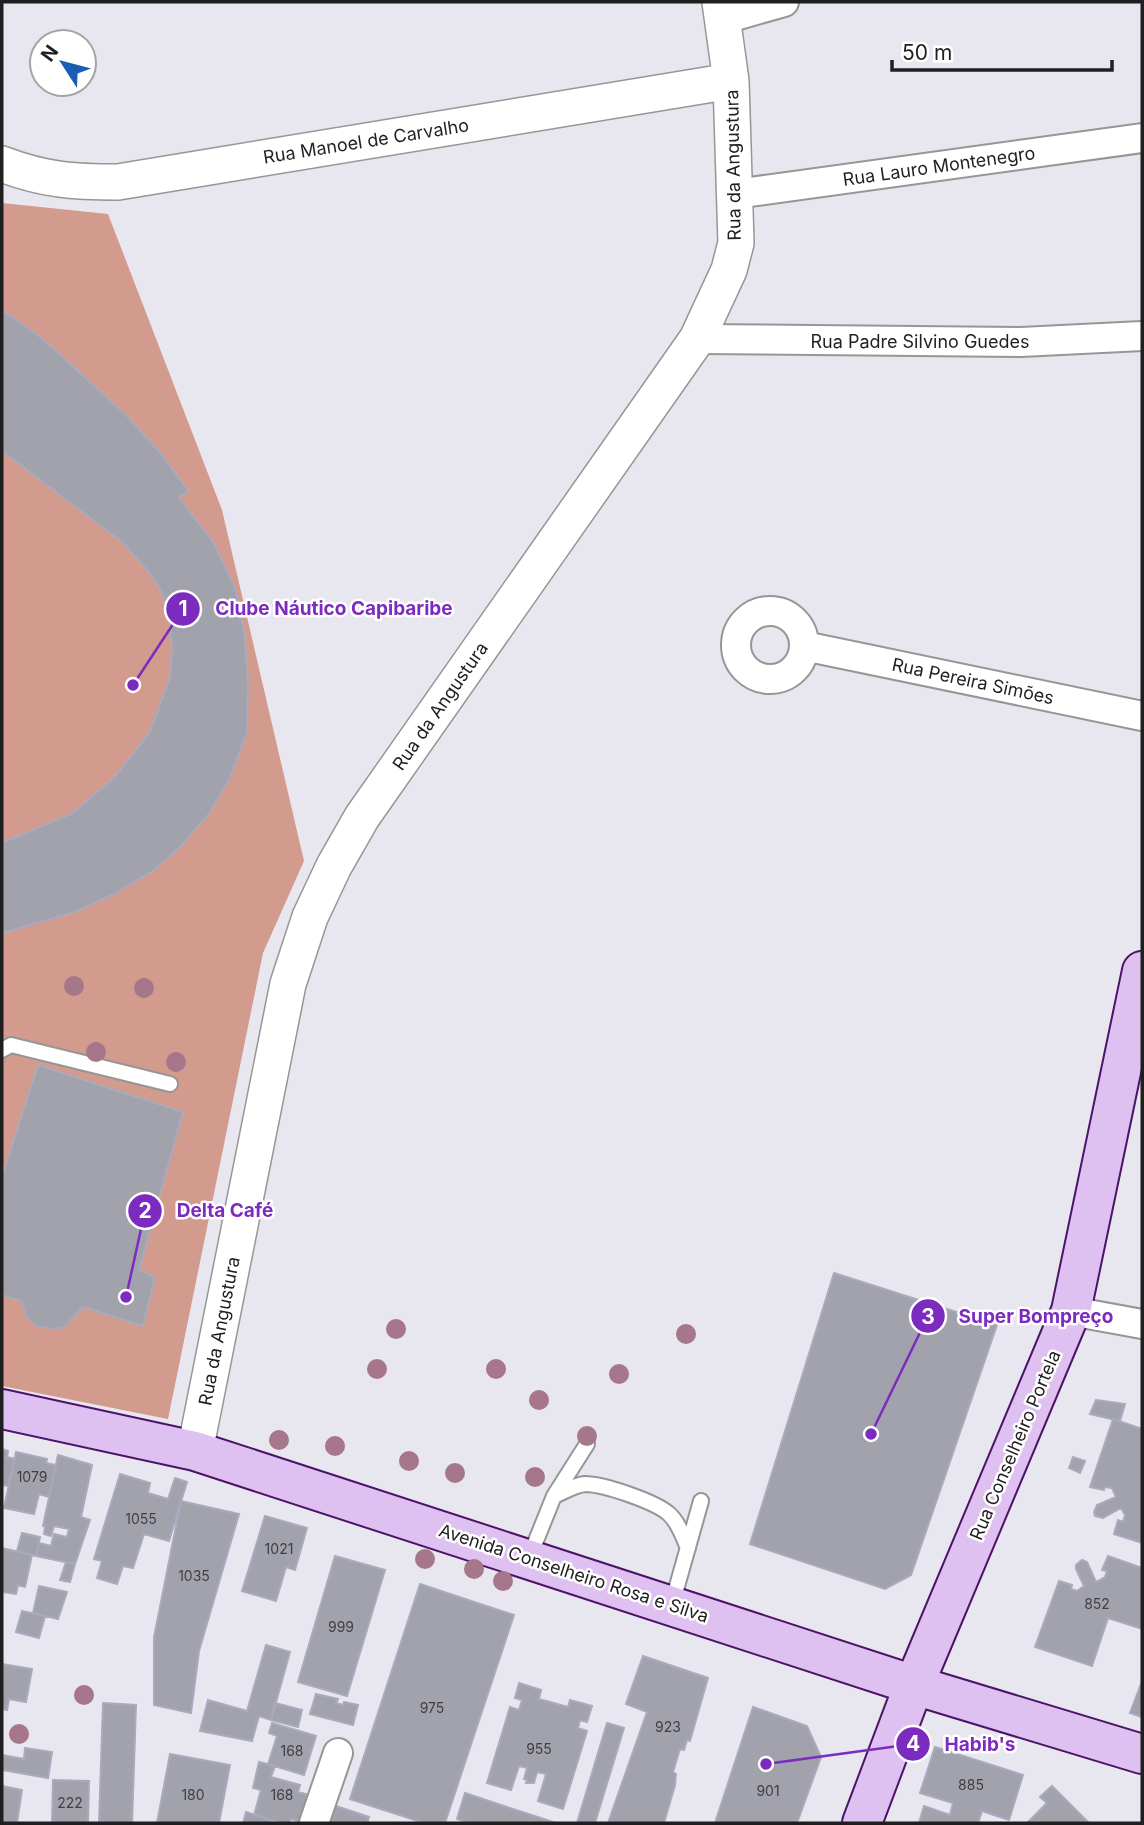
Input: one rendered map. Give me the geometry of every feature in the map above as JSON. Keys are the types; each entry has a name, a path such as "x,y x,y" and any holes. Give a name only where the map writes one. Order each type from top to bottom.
{"main road":[{"name":"Rua Conselheiro Portela","path":"862,1823 914,1685 1071,1311 1142,971"},
{"name":"Avenida Conselheiro Rosa e Silva","path":"2,1409 195,1451 914,1685 1142,1754"}],"street":[{"path":"721,11 784,2"},
{"name":"Rua da Angustura","path":"195,1451 288,984 310,916 362,817 697,339 729,271 736,243 735,194 731,81 721,11"},
{"name":"Rua Manoel de Carvalho","path":"2,164 22,172 71,183 118,182 731,81"},
{"name":"Rua Lauro Montenegro","path":"735,194 1142,138"},
{"name":"Rua Padre Silvino Guedes","path":"697,339 1021,342 1142,336"},
{"name":"Rua Pereira Simões","path":"804,646 1142,716"},
{"path":"1071,1311 1142,1324"},
{"path":"314,1823 338,1753"}],"lane":[{"path":"2,1050 11,1045 170,1084"},
{"path":"529,1559 554,1496 587,1444"},
{"path":"554,1496 586,1484 651,1502 669,1514 680,1529 688,1548"},
{"path":"672,1605 701,1501"}],"shaded area":[{"path":"2,203 108,214 222,510 304,861 263,953 168,1419 2,1386"}],"building":[{"path":"2,310 44,340 126,415 163,456 188,491 179,498 214,543 235,588 244,630 248,681 247,732 229,780 208,815 180,847 154,870 114,894 75,912 2,933 2,843 71,814 114,778 150,732 170,677 172,650 170,620 163,595 150,573 121,541 2,451"},
{"path":"38,1065 183,1112 139,1270 155,1277 143,1326 83,1307 64,1327 54,1329 36,1326 26,1316 22,1301 2,1295 2,1177"},
{"path":"834,1273 997,1325 911,1575 885,1589 750,1544"},
{"path":"1096,1400 1125,1404 1120,1421 1090,1414"},
{"path":"1113,1419 1142,1429 1142,1543 1114,1534 1118,1520 1123,1522 1125,1515 1121,1508 1103,1518 1095,1516 1094,1512 1097,1505 1116,1497 1112,1488 1104,1487 1104,1490 1090,1487"},
{"path":"2,1449 8,1451 7,1457 15,1459 8,1486 2,1485"},
{"path":"16,1452 47,1459 46,1463 56,1465 49,1497 39,1494 34,1514 4,1508"},
{"path":"58,1455 92,1465 81,1517 90,1520 75,1564 36,1556 39,1543 51,1546 54,1534 67,1537 69,1529 54,1526 51,1536 44,1534 43,1526"},
{"path":"1073,1457 1085,1461 1080,1473 1069,1468"},
{"path":"120,1474 150,1483 148,1493 168,1499 175,1478 187,1482 169,1541 144,1534 133,1568 123,1566 117,1584 97,1578 102,1561 94,1559"},
{"path":"181,1501 239,1514 199,1651 191,1713 154,1705 154,1637"},
{"path":"265,1516 307,1528 295,1570 286,1567 276,1601 242,1591"},
{"path":"22,1533 40,1537 36,1556 17,1551"},
{"path":"2,1548 32,1555 25,1587 18,1585 16,1594 2,1592"},
{"path":"335,1556 385,1570 347,1696 298,1682"},
{"path":"1108,1556 1142,1568 1142,1629 1108,1618 1092,1666 1035,1647 1059,1581 1072,1585 1071,1589 1077,1591 1084,1586 1076,1569 1076,1565 1082,1560 1087,1562 1096,1582 1105,1577 1107,1571 1102,1570"},
{"path":"66,1562 75,1564 70,1582 60,1580"},
{"path":"420,1584 514,1615 445,1823 424,1823 350,1799"},
{"path":"39,1586 67,1592 58,1619 33,1613"},
{"path":"22,1611 45,1616 39,1638 16,1632"},
{"path":"266,1645 290,1652 271,1720 259,1716 252,1741 200,1731 208,1700 247,1711"},
{"path":"643,1656 708,1678 690,1741 687,1740 684,1750 680,1749 673,1772 676,1774 675,1785 664,1823 608,1823 647,1712 626,1704"},
{"path":"2,1664 32,1669 26,1702 9,1699 7,1710 2,1709"},
{"path":"519,1683 541,1690 539,1699 568,1707 570,1700 592,1706 587,1722 580,1720 578,1728 587,1731 563,1809 538,1801 546,1774 537,1772 534,1783 526,1783 527,1780 524,1779 527,1768 519,1766 511,1790 487,1783 510,1707 519,1710 522,1700 515,1698"},
{"path":"1142,1684 1142,1717 1130,1713"},
{"path":"316,1694 338,1699 336,1703 343,1705 344,1702 358,1705 353,1725 310,1714"},
{"path":"103,1703 136,1705 132,1823 99,1823"},
{"path":"275,1703 302,1710 298,1727 271,1720"},
{"path":"753,1707 807,1726 821,1757 797,1823 715,1823"},
{"path":"272,1723 316,1736 304,1775 268,1764 277,1736 269,1733"},
{"path":"607,1723 624,1728 595,1823 577,1823"},
{"path":"935,1747 1023,1775 1009,1820 982,1811 978,1823 919,1823 924,1806 950,1815 953,1803 920,1793"},
{"path":"25,1748 52,1752 48,1778 2,1770 2,1755 24,1759"},
{"path":"170,1754 230,1765 219,1823 157,1823"},
{"path":"259,1762 275,1766 271,1777 300,1785 298,1792 309,1795 302,1822 291,1819 289,1823 282,1823 254,1815 261,1790 253,1788"},
{"path":"53,1780 89,1781 88,1823 52,1823"},
{"path":"2,1786 22,1790 17,1823 2,1823"},
{"path":"1052,1786 1087,1823 1027,1823 1047,1803 1040,1797"},
{"path":"465,1793 556,1823 467,1823 457,1819"},
{"path":"333,1805 369,1817 367,1823 327,1823"},
{"path":"246,1812 271,1820 270,1823 243,1823"}],"place":[{"name":"Clube Náutico Capibaribe","path":"133,685"},
{"name":"Delta Café","path":"126,1297"},
{"name":"Super Bompreço","path":"871,1434"},
{"name":"Habib's","path":"766,1764"}]}
